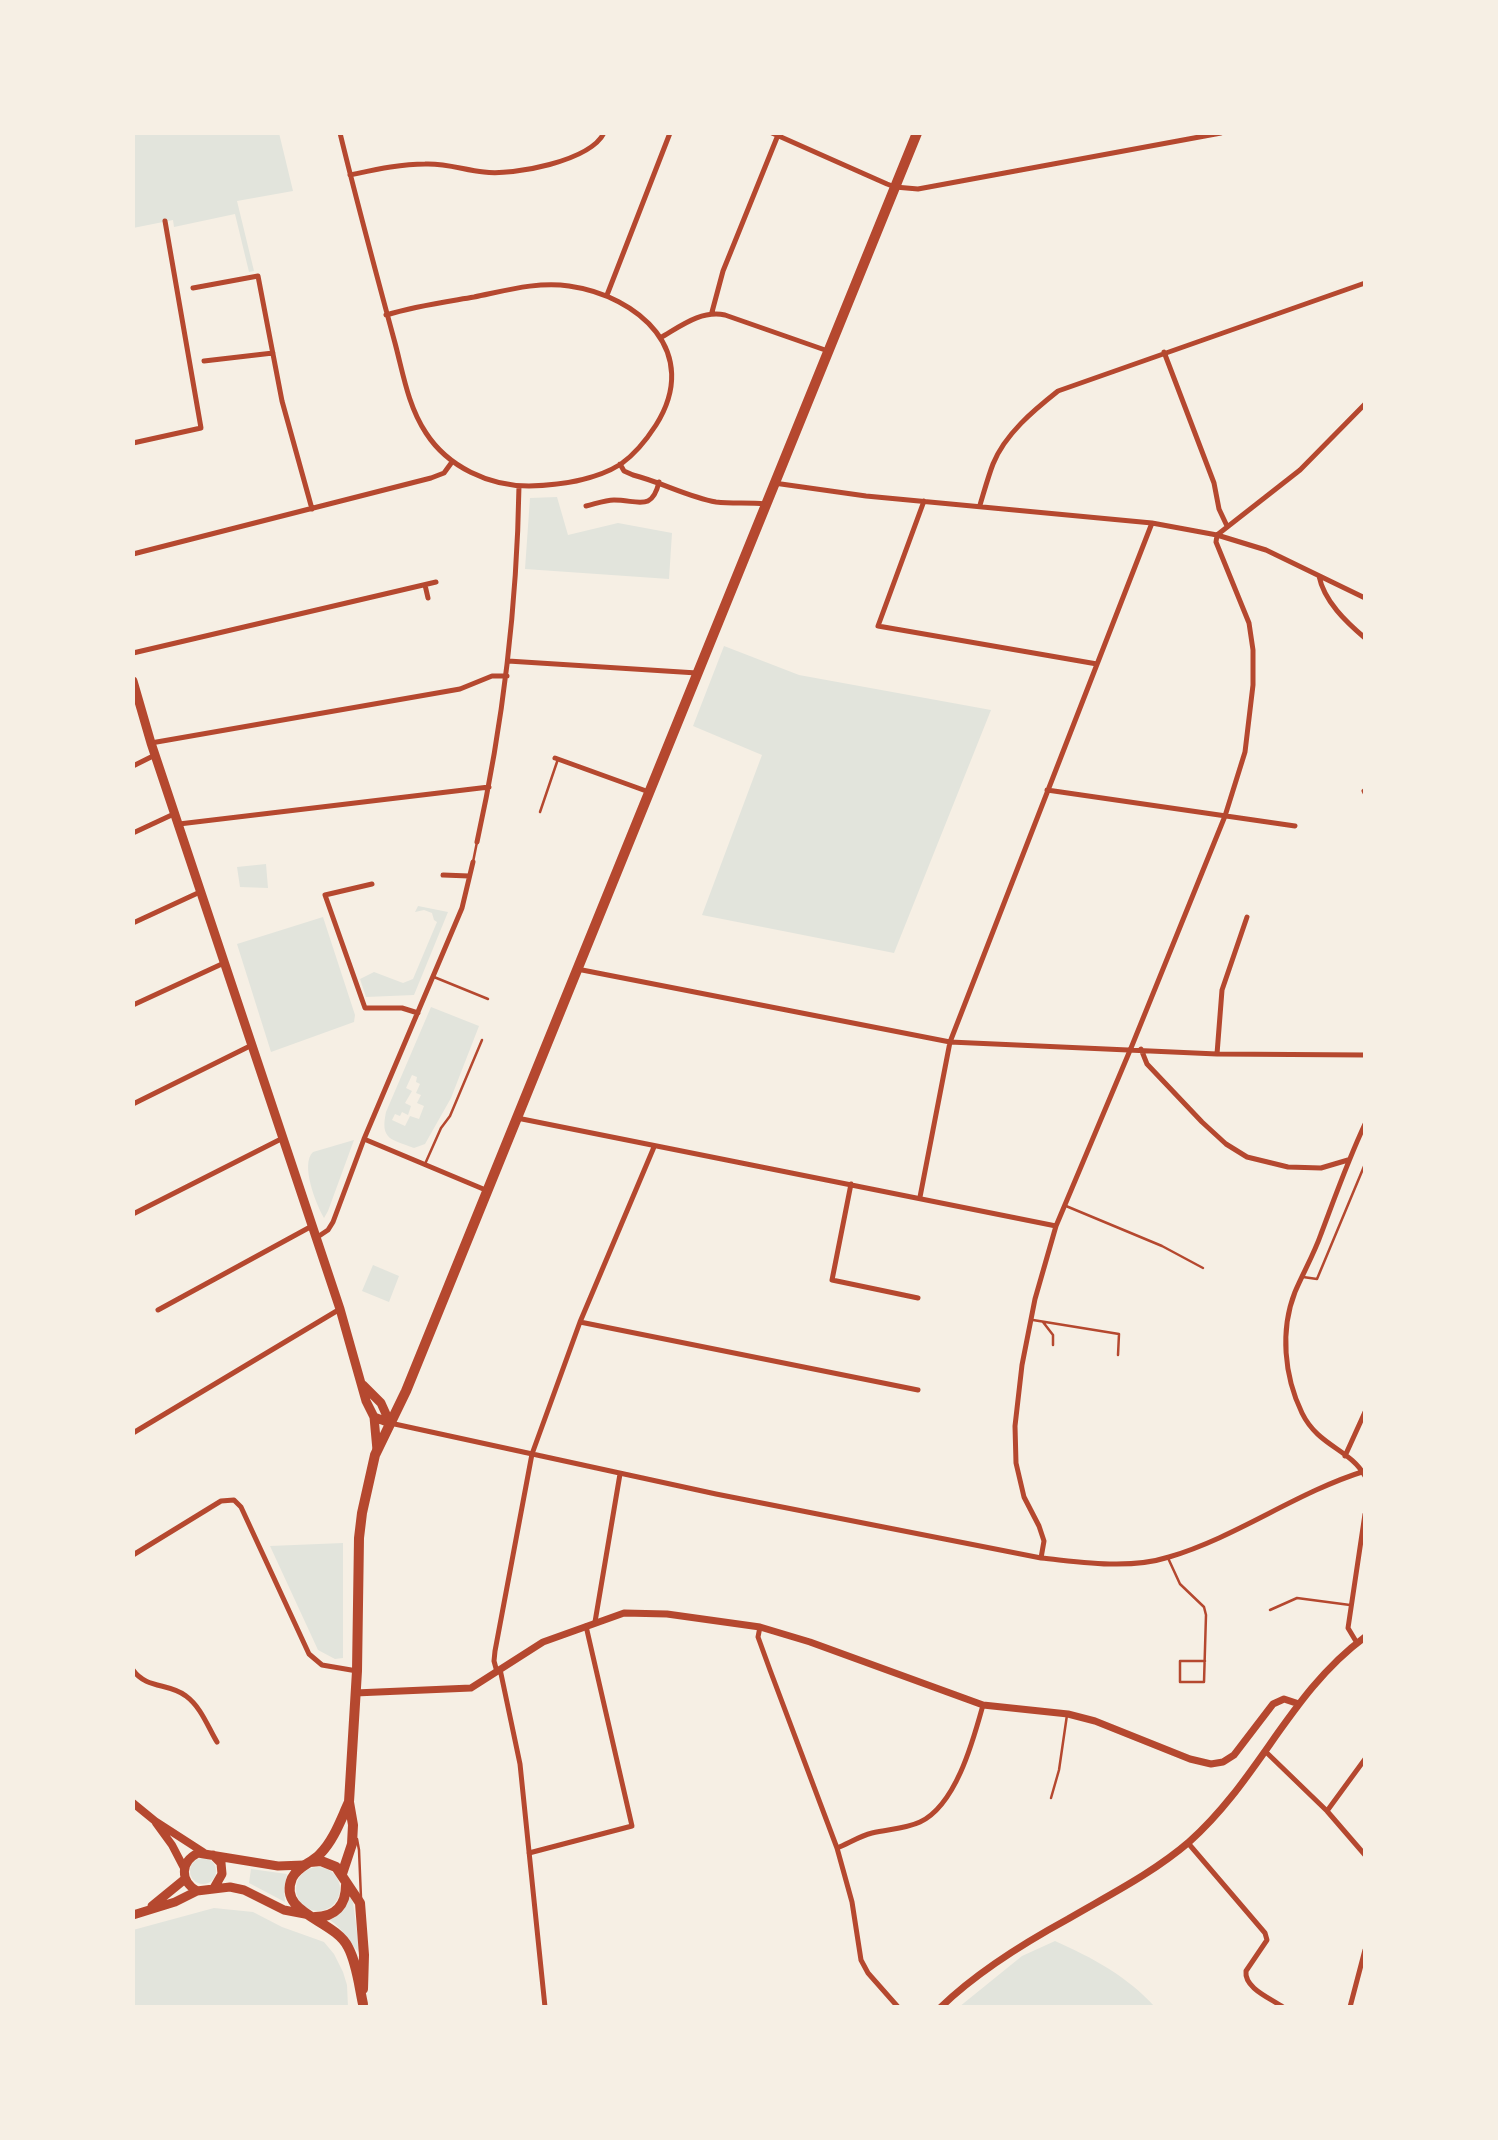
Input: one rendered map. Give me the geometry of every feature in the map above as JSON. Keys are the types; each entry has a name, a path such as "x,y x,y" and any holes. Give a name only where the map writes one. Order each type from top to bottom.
{"highway":[{"path":"308,1915 323,1917 336,1911 345,1897 344,1879 352,1844 353,1825 349,1802 357,1671 359,1538 367,1487 377,1450 406,1391 488,1191 916,133"},
{"path":"349,1802 320,1855 294,1874 290,1889 293,1902 308,1915 338,1933 348,1947 363,2006"},
{"path":"307,1864 327,1863 344,1879 359,1903 363,1929 363,2006"}],"main road":[{"path":"133,681 136,707 176,813 340,1309 366,1401 374,1417 377,1450"},
{"path":"363,1385 381,1403 390,1423"},
{"path":"374,1417 390,1423"},
{"path":"133,1803 155,1821 203,1852 278,1866 307,1864"},
{"path":"155,1821 184,1868 185,1879 197,1891"},
{"path":"184,1868 193,1855 203,1852"},
{"path":"214,1855 220,1863 222,1874 214,1888"},
{"path":"145,1912 185,1879"},
{"path":"133,1915 175,1902 197,1891 214,1888 239,1889 284,1910 308,1915"}],"street":[{"path":"340,133 386,316 417,417 426,434 452,462 494,482 519,486 558,485 591,477 620,464 651,434 668,400 670,364 660,338 652,325 637,312 607,295 566,285 540,286 494,292 386,316"},
{"path":"350,175 422,164 446,164 485,173 545,167 585,150 601,139 604,133"},
{"path":"607,295 670,133"},
{"path":"712,312 723,271 775,134 895,187 918,188 1221,133"},
{"path":"133,443 201,428 165,221"},
{"path":"193,288 258,276 282,401 312,509"},
{"path":"980,505 994,462 1003,446 1039,406 1058,391 1365,283"},
{"path":"660,338 712,312 828,351"},
{"path":"1164,352 1214,483 1219,509 1227,526"},
{"path":"204,361 273,353"},
{"path":"1041,1558 1044,1541 1024,1497 1016,1463 1015,1426 1031,1320 1056,1226 1225,816 1247,741 1253,685 1253,650 1249,623 1216,542 1217,535 1300,470 1365,404"},
{"path":"133,554 431,478 444,473 452,462"},
{"path":"620,464 624,471 633,475 695,497 718,502 752,502 766,505"},
{"path":"586,506 612,498 645,503 657,494 659,482"},
{"path":"774,483 866,496 1152,523 1217,535 1266,550 1365,598"},
{"path":"477,842 507,676 518,561 519,486"},
{"path":"923,501 878,626 1097,664"},
{"path":"920,1197 950,1042 1152,523"},
{"path":"1319,576 1344,620 1365,638"},
{"path":"133,653 436,582"},
{"path":"425,585 428,598"},
{"path":"508,661 698,673"},
{"path":"151,743 460,689 492,676 507,676"},
{"path":"133,766 155,755"},
{"path":"557,759 649,792"},
{"path":"179,824 489,787"},
{"path":"1047,790 1295,826"},
{"path":"133,833 176,813"},
{"path":"316,1238 328,1230 333,1222 364,1139 376,1118 466,894 473,862"},
{"path":"443,875 469,876"},
{"path":"372,884 324,895 365,1008 402,1008 418,1013"},
{"path":"133,923 200,892"},
{"path":"1217,1054 1222,990 1247,917"},
{"path":"133,1005 224,963"},
{"path":"578,969 950,1042 1131,1048 1217,1054 1365,1055"},
{"path":"133,1104 252,1045"},
{"path":"1141,1049 1147,1064 1202,1122 1226,1144 1247,1157 1288,1167 1321,1168 1348,1160"},
{"path":"517,1118 1056,1226"},
{"path":"390,1423 620,1474 1041,1558 1118,1564 1168,1558 1329,1484 1364,1473 1359,1465 1320,1438 1302,1413 1289,1379 1286,1340 1287,1322 1295,1293 1365,1124"},
{"path":"133,1214 283,1138"},
{"path":"364,1139 488,1191"},
{"path":"545,2007 520,1764 494,1661 495,1651 532,1454 580,1322 654,1147"},
{"path":"851,1184 832,1280 918,1298"},
{"path":"158,1310 312,1226"},
{"path":"133,1433 340,1309"},
{"path":"580,1322 918,1390"},
{"path":"1345,1456 1365,1412"},
{"path":"595,1622 620,1474"},
{"path":"133,1555 220,1500 234,1500 242,1507 309,1654 323,1665 357,1671"},
{"path":"1357,1643 1348,1628 1365,1514"},
{"path":"355,1693 463,1689 477,1686 542,1642 624,1613 680,1615 760,1627 810,1642 983,1706 1068,1714 1095,1721 1190,1759 1212,1764 1223,1762 1234,1755 1273,1704 1284,1699 1298,1704"},
{"path":"529,1853 632,1826 586,1626"},
{"path":"760,1627 758,1637 769,1671 837,1848 852,1902 861,1960 868,1973 898,2007"},
{"path":"941,2007 1000,1961 1125,1886 1188,1843 1236,1791 1298,1704 1326,1670 1365,1637"},
{"path":"133,1670 149,1683 186,1696 195,1705 217,1742"},
{"path":"837,1848 869,1834 921,1822 938,1808 952,1790 972,1747 983,1706"},
{"path":"1266,1752 1327,1811 1365,1855"},
{"path":"1327,1811 1365,1759"},
{"path":"1188,1843 1267,1936 1246,1971 1247,1982 1283,2007"},
{"path":"1350,2007 1365,1950"}],"lane":[{"path":"540,812 557,759"},
{"path":"473,862 477,842"},
{"path":"434,976 488,999"},
{"path":"425,1164 441,1128 450,1116 482,1041"},
{"path":"1303,1277 1317,1279 1365,1164"},
{"path":"1064,1206 1162,1246 1203,1268"},
{"path":"1031,1320 1119,1334 1118,1354"},
{"path":"1043,1322 1053,1335 1053,1345"},
{"path":"1168,1558 1180,1584 1204,1607 1206,1615 1205,1661 1204,1682 1180,1682 1180,1661 1205,1661"},
{"path":"1270,1610 1297,1598 1350,1605"},
{"path":"1051,1798 1059,1770 1068,1714"},
{"path":"353,1825 359,1850 363,1929"}],"shaded area":[{"path":"133,133 279,133 293,191 237,201 254,271 249,272 235,214 174,227 173,220 133,228"},
{"path":"557,497 568,535 618,523 672,533 669,579 525,569 530,498"},
{"path":"724,646 799,675 991,710 894,953 702,915 762,755 693,726"},
{"path":"266,864 268,888 240,887 237,867"},
{"path":"418,906 448,912 414,995 366,997 360,979 374,972 403,983 413,979 437,922 432,913 424,910 415,912"},
{"path":"323,917 355,1015 354,1022 271,1052 237,944"},
{"path":"431,1007 479,1026 451,1098 425,1144 414,1148 389,1137 385,1128 386,1112","holes":["412,1075 417,1077 416,1082 420,1084 416,1093 421,1095 417,1103 424,1106 419,1119 410,1116 405,1126 392,1120 395,1114 400,1116 402,1112 408,1115 411,1106 405,1103 412,1091 406,1088"]},
{"path":"354,1140 324,1218 311,1184 309,1158 313,1152"},
{"path":"373,1265 399,1276 389,1302 362,1291"},
{"path":"343,1543 343,1658 335,1659 318,1650 270,1546"},
{"path":"203,1858 212,1862 216,1871 212,1880 203,1884 194,1880 190,1871 194,1862"},
{"path":"318,1867 334,1873 340,1889 334,1905 318,1911 302,1905 296,1889 302,1873"},
{"path":"251,1869 287,1874 285,1902 249,1883"},
{"path":"348,1898 351,1898 353,1903 360,1953 330,1920"},
{"path":"214,1908 253,1912 282,1927 324,1942 343,1972 347,1985 348,2007 133,2007 133,1930"},
{"path":"1055,1941 1109,1969 1133,1986 1155,2007 959,2007 1022,1956"}]}
